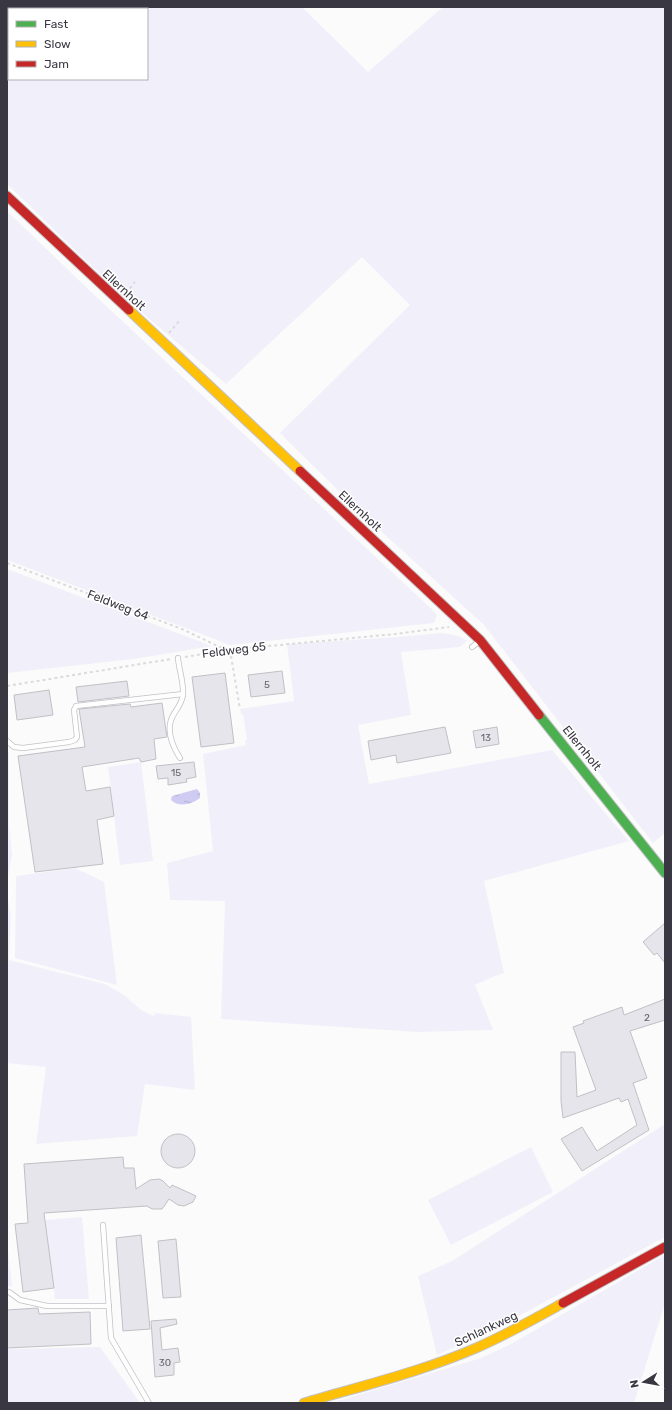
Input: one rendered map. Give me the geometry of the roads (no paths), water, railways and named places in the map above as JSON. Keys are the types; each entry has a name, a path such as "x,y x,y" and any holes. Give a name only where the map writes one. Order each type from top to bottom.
{"street":[{"name":"Ellernholt","path":"7,196 480,640 665,873"},
{"name":"Schlankweg","path":"304,1403 440,1362 476,1348 510,1332 665,1247"}],"lane":[{"path":"472,647 480,640"},
{"path":"178,658 183,694 178,709 171,719 170,726 172,746 180,758"},
{"path":"7,741 14,747 22,748 69,742 75,740 77,737 74,710 76,706 183,694"},
{"path":"103,1225 111,1338 149,1403"},
{"path":"7,1292 20,1300 47,1306 109,1306"}],"water":[{"path":"197,789 200,793 200,798 193,802 178,804 171,800 172,796"}]}
